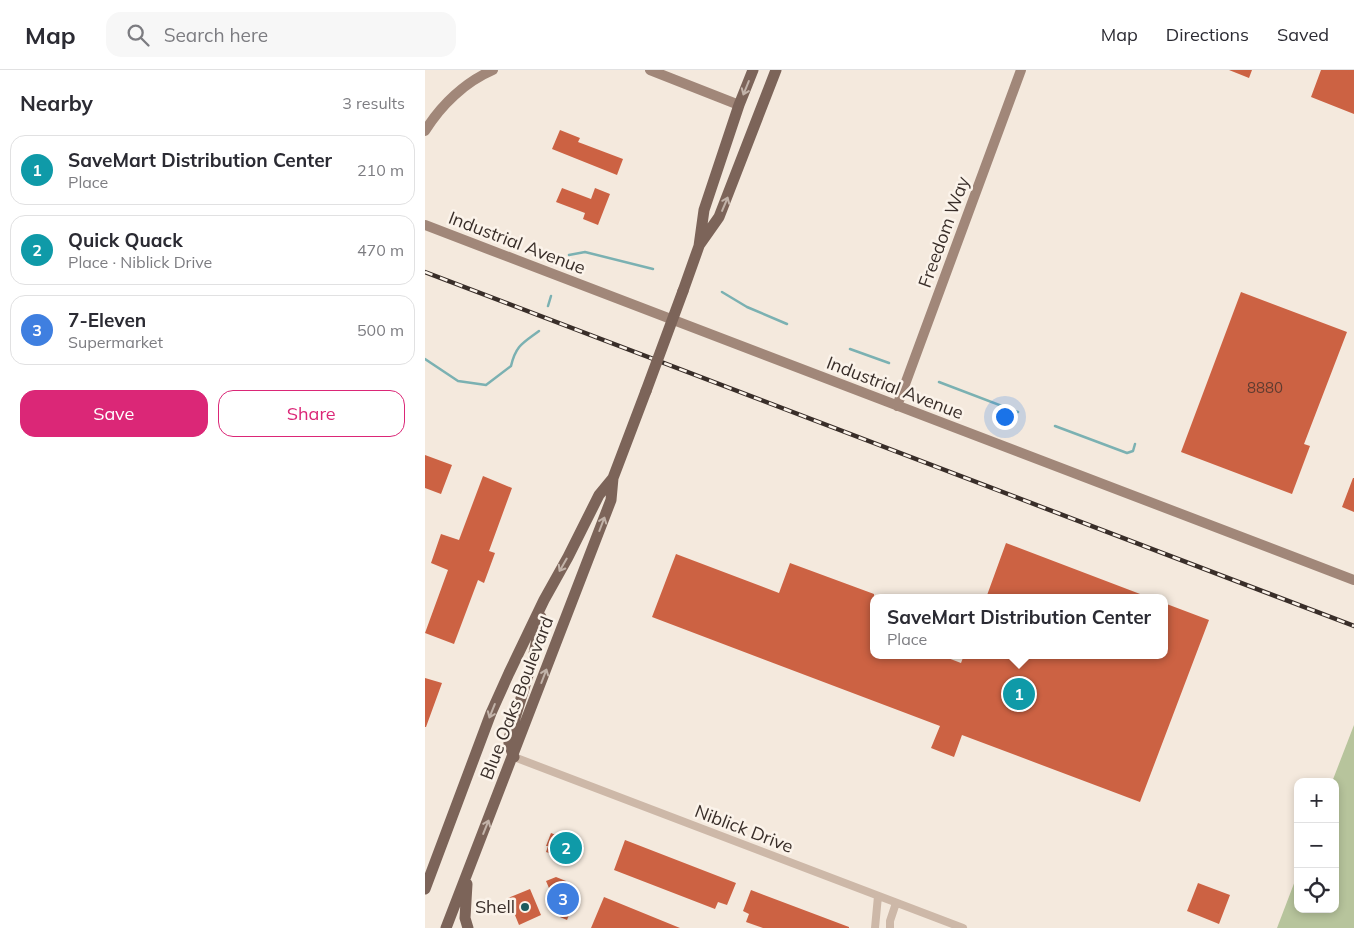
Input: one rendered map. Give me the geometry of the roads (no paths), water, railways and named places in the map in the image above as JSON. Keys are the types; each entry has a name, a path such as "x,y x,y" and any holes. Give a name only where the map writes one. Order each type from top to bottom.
{"main road":[{"name":"Blue Oaks Boulevard","path":"446,928 514,757 611,500 613,478 699,246 704,210 739,105 753,70"},
{"name":"Blue Oaks Boulevard","path":"699,246 719,217 776,70"},
{"name":"Blue Oaks Boulevard","path":"425,889 491,713 509,673 544,600 599,495 613,478"},
{"path":"514,757 509,744 509,738 533,659 544,600"},
{"path":"468,873 465,918 468,928"}],"street":[{"path":"425,131 435,115 457,94 479,76 493,70"},
{"path":"650,70 739,105"},
{"name":"Freedom Way","path":"897,406 1021,70"},
{"name":"Industrial Avenue","path":"425,225 1354,580"},
{"name":"Niblick Drive","path":"514,757 963,928"},
{"path":"875,928 878,896"},
{"path":"891,928 890,921 896,903"}],"waterway":[{"path":"569,255 585,252 653,269"},
{"path":"722,292 747,307 787,324"},
{"path":"548,306 551,296"},
{"path":"425,359 458,381 486,385 511,366 518,349 539,331"},
{"path":"850,349 889,363"},
{"path":"939,382 1018,412"},
{"path":"1055,426 1127,453 1133,451 1135,444"}],"railway":[{"path":"425,272 1354,626"}],"place":[{"name":"SaveMart Distribution Center","path":"1019,694"},
{"name":"Quick Quack","path":"566,848"},
{"name":"7-Eleven","path":"563,899"},
{"name":"Shell","path":"525,907"}]}
